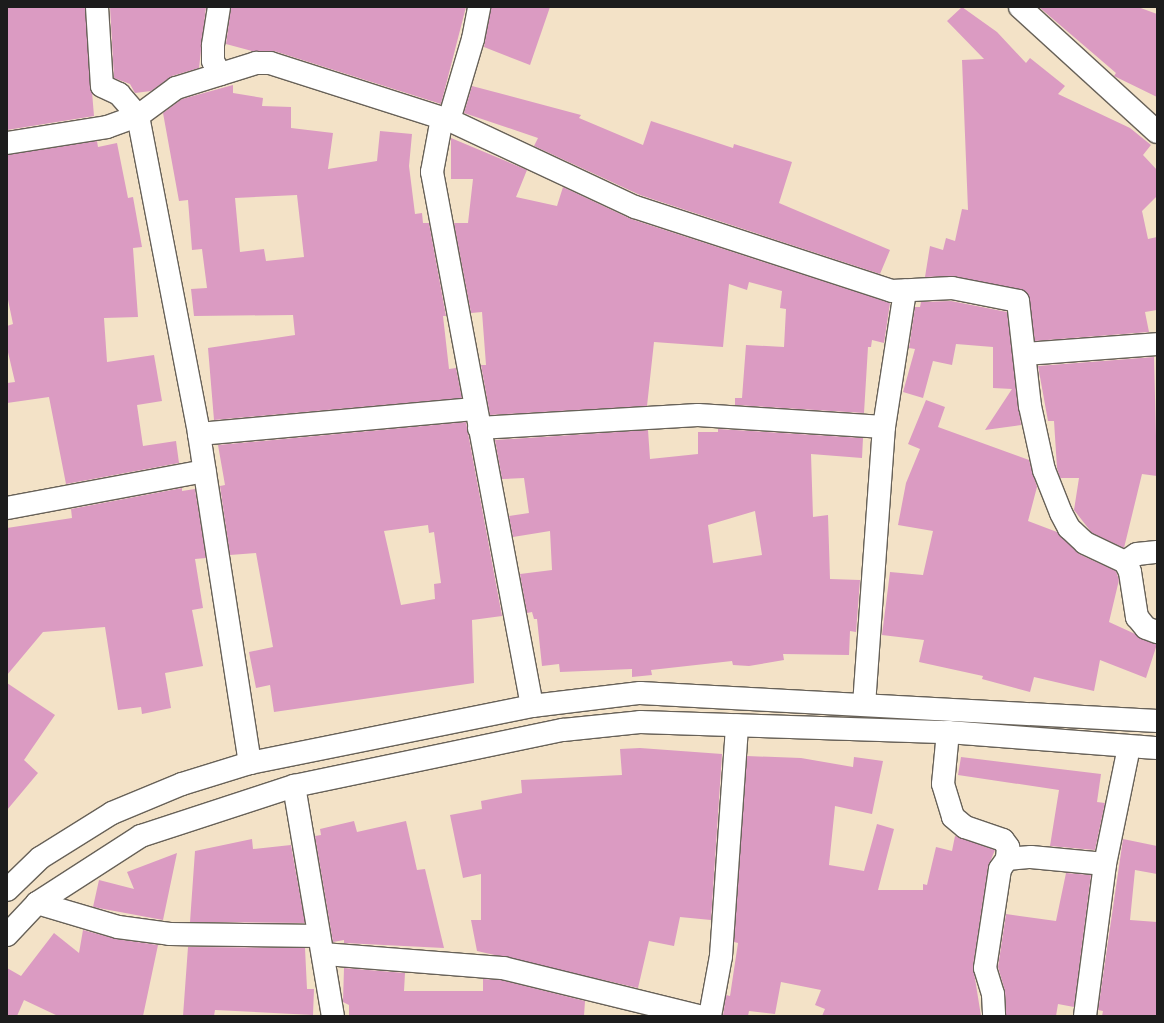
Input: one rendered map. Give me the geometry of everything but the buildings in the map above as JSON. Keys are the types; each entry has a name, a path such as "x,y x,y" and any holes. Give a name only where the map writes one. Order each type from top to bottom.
{"street":[{"path":"96,7 102,86 119,94 138,116 199,434 250,763"},
{"path":"219,7 213,46 213,61 220,74"},
{"path":"479,7 473,39 445,119 432,172 476,419 532,706"},
{"path":"1020,7 1157,132"},
{"path":"7,143 107,127 138,116 176,88 256,63 270,63 445,119 635,207 892,291 952,288 1018,301 1030,406 1044,470 1061,513 1069,528 1085,543 1125,562 1130,572 1137,617 1146,628 1157,632"},
{"path":"864,705 884,427 905,291"},
{"path":"1025,354 1157,344"},
{"path":"199,434 476,419 698,415 884,427"},
{"path":"7,508 205,470"},
{"path":"1125,562 1137,554 1157,552"},
{"path":"7,890 40,858 112,813 182,784 250,763 532,706 640,693 1157,721"},
{"path":"7,935 37,903 141,836 294,786 563,730 640,722 948,732 1157,748"},
{"path":"710,1016 721,956 737,726"},
{"path":"948,732 943,784 953,816 965,827 1003,840 1008,847 1007,859 1000,869 985,968 993,994 994,1016"},
{"path":"1085,1016 1105,864 1129,747"},
{"path":"294,786 333,1016"},
{"path":"1007,859 1031,857 1105,864"},
{"path":"37,903 118,927 170,934 322,945 503,968 699,1016"}]}
